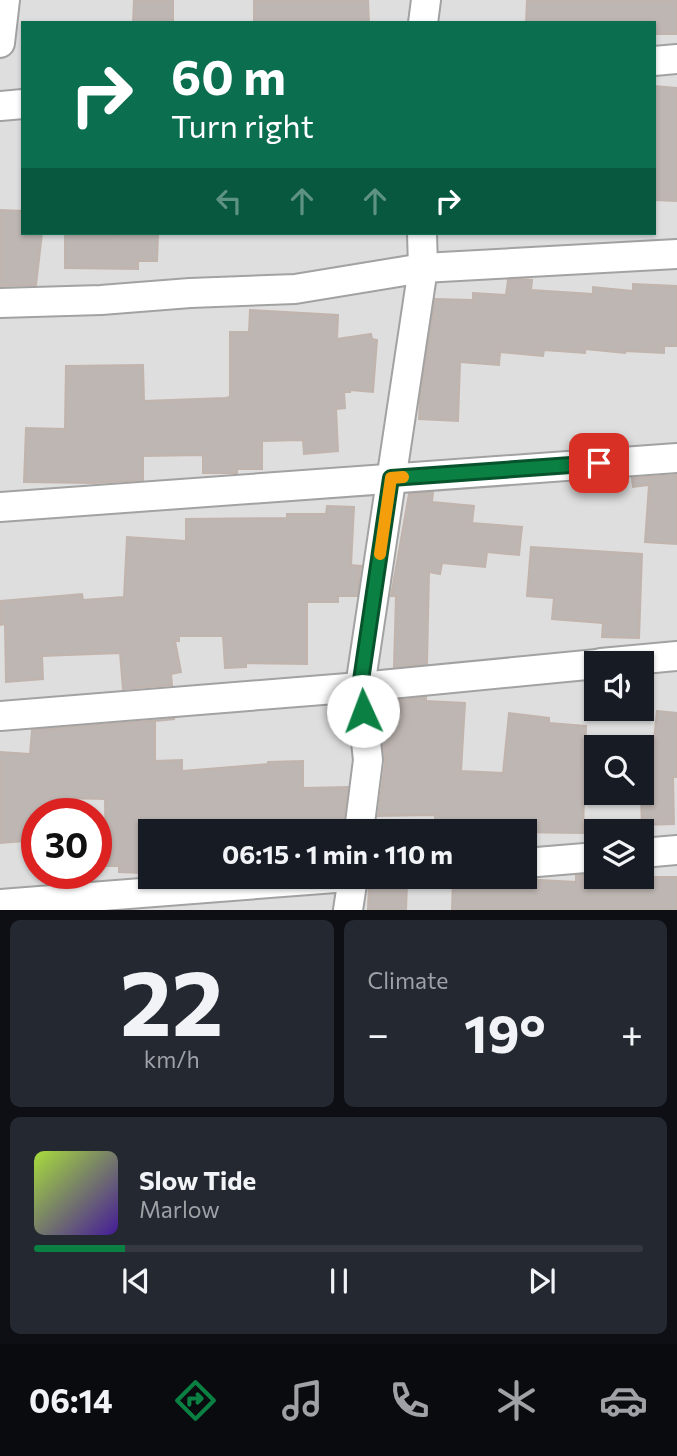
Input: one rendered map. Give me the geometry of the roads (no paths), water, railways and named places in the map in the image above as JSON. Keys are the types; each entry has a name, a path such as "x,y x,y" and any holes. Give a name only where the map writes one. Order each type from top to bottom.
{"street":[{"path":"0,43 5,0"},
{"path":"424,21 426,0"},
{"path":"656,61 677,59"},
{"path":"0,106 21,104"},
{"path":"361,819 368,760 360,687 423,268 422,235"},
{"path":"0,303 295,289 423,268 677,254"},
{"path":"0,507 677,458"},
{"path":"654,658 677,656"},
{"path":"0,716 360,687 584,665"},
{"path":"654,852 677,850"},
{"path":"537,862 584,858"},
{"path":"0,904 194,889"},
{"path":"348,910 349,889"}]}
